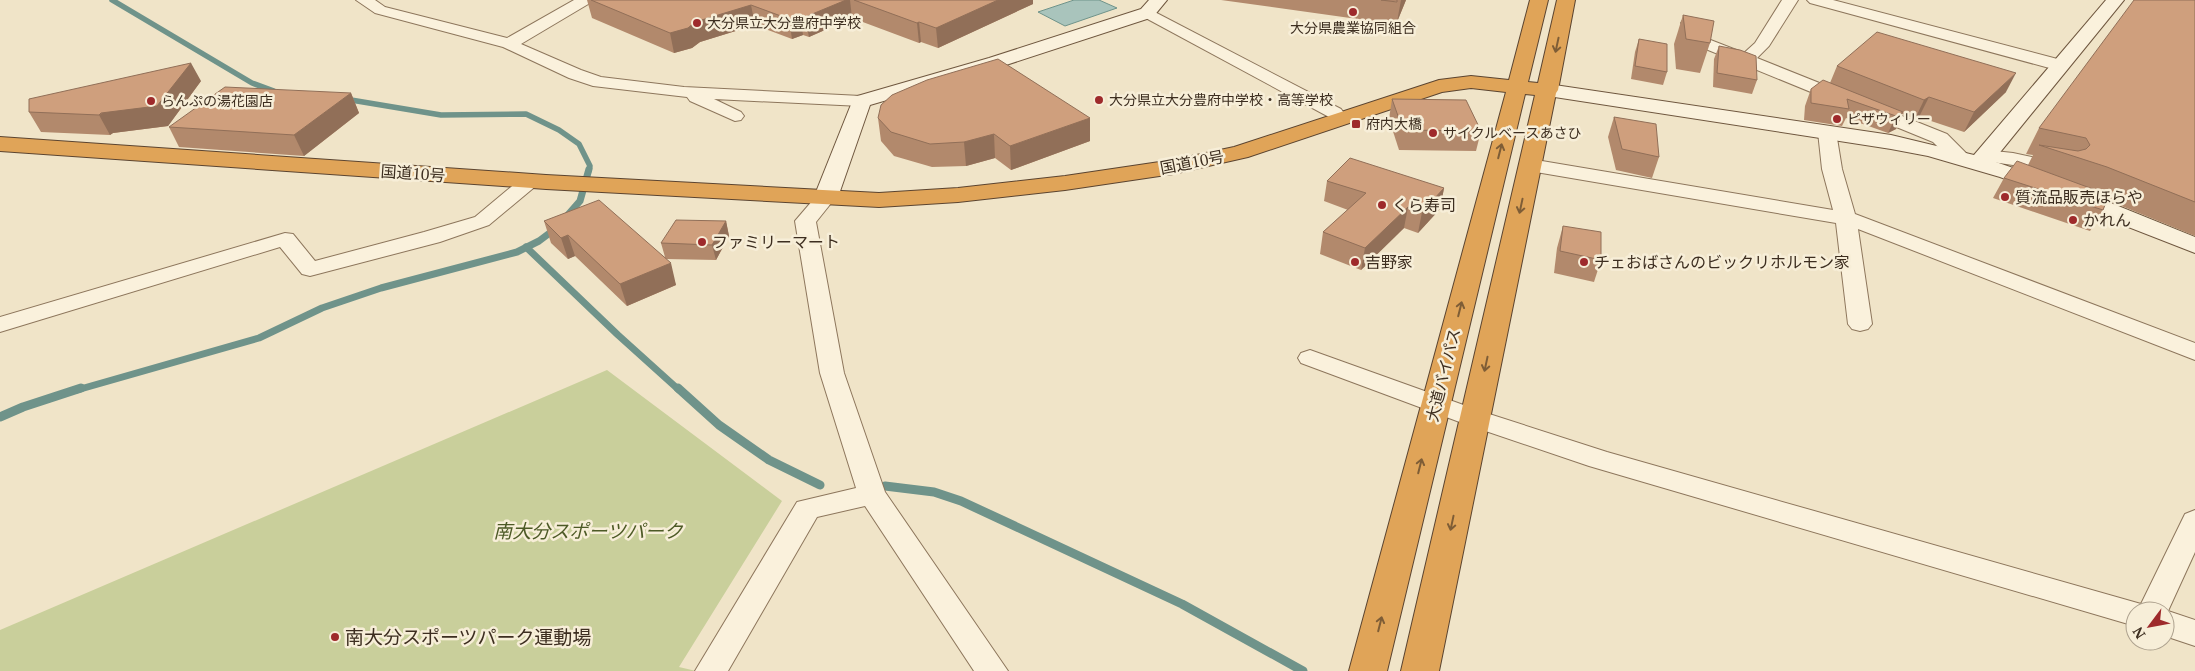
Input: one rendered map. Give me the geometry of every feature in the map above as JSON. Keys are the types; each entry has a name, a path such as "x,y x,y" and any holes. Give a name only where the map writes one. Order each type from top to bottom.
{"highway":[{"path":"1518,82 1539,0"},
{"path":"1420,671 1474,418 1548,90 1566,0"},
{"name":"国道10号","path":"826,197 968,185 1162,156 1229,142 1335,112 1439,78 1464,76 1518,82 1548,90"},
{"name":"国道10号","path":"0,144 538,182 628,185 879,200 958,195 1065,183 1173,167 1240,152 1358,114 1433,87 1471,82 1518,82"},
{"name":"大道バイパス","path":"1368,671 1518,82"}],"street":[{"path":"364,0 380,10 509,44 575,74 599,82 684,92 861,101 996,62 1152,6 1335,112"},
{"path":"509,44 585,0"},
{"path":"1746,60 1761,46 1790,0"},
{"path":"1815,0 2059,65"},
{"path":"1975,159 2115,0"},
{"path":"1689,23 1702,42 1940,138 1975,159 2012,158 2064,169"},
{"path":"1548,90 1914,146 1975,159 2053,187 2195,246"},
{"path":"684,92 707,101 735,116"},
{"path":"861,101 826,197 805,221 832,373 872,494 992,671"},
{"path":"1827,132 1832,169 1846,218 1860,324"},
{"path":"1530,165 1846,218 1874,227 2195,352"},
{"path":"0,325 285,239 310,269 432,237 482,221 538,182"},
{"path":"1310,358 1436,405 1608,462 2125,611"},
{"path":"711,671 807,509 872,494"},
{"path":"2158,601 2195,521"},
{"path":"2175,626 2195,633"}],"green space":[{"name":"南大分スポーツパーク","path":"607,370 782,501 679,667 696,671 0,671 0,630"}],"water":[{"path":"1074,0 1099,0 1117,8 1065,26 1038,12"}],"building":[{"path":"591,0 846,0 805,17 800,15 789,19 751,5 695,22 688,28 670,33"},
{"path":"854,0 998,0 936,28"},
{"path":"1381,0 1397,0 1397,2"},
{"path":"2134,0 2195,0 2195,202 2107,167 2039,145 2078,151 2086,149 2090,145 2086,138 2039,128"},
{"path":"1683,15 1714,21 1710,43 1686,39"},
{"path":"1877,32 2016,73 1974,112 1929,97 1924,100 1837,66"},
{"path":"1639,39 1667,44 1667,72 1635,66"},
{"path":"1719,46 1740,50 1756,56 1757,80 1717,73"},
{"path":"998,59 1090,118 1010,146 994,134 964,142 930,144 891,132 878,118 881,105 892,95 927,80"},
{"path":"191,63 157,106 101,113 99,115 29,112 29,99"},
{"path":"1823,80 1903,112 1896,116 1847,99 1849,109 1811,103 1811,89"},
{"path":"225,87 351,93 294,135 169,127"},
{"path":"1392,99 1466,100 1481,131 1403,130"},
{"path":"1614,117 1656,124 1659,157 1622,149"},
{"path":"1350,158 1444,188 1422,212 1408,207 1365,248 1323,232 1366,193 1327,181"},
{"path":"2017,161 2109,195 2103,210 2004,178"},
{"path":"599,200 671,263 620,284 568,235 561,238 544,221"},
{"path":"676,220 726,221 712,245 661,243"},
{"path":"1563,226 1601,232 1601,260 1560,251"}],"waterway":[{"path":"112,0 252,83 274,91"},
{"path":"345,99 441,115 526,114 559,130 579,144 590,166 589,171"},
{"path":"566,217 580,201 589,169"},
{"path":"526,247 555,229"},
{"path":"77,390 259,338 322,308 381,288 517,252 526,247"},
{"path":"526,247 679,390"},
{"path":"0,417 23,407 81,388"},
{"path":"678,388 719,425 769,460 820,485"},
{"path":"885,486 934,492 961,501 1182,604 1303,671"}],"place":[{"name":"大分県農業協同組合","path":"1353,12"},
{"name":"大分県立大分豊府中学校","path":"697,23"},
{"name":"大分県立大分豊府中学校・高等学校","path":"1099,100"},
{"name":"らんぷの湯花園店","path":"151,101"},
{"name":"ピザウィリー","path":"1837,119"},
{"name":"府内大橋","path":"1356,124"},
{"name":"サイクルベースあさひ","path":"1433,133"},
{"name":"質流品販売ほらや","path":"2005,197"},
{"name":"くら寿司","path":"1382,205"},
{"name":"かれん","path":"2073,220"},
{"name":"ファミリーマート","path":"702,242"},
{"name":"吉野家","path":"1355,262"},
{"name":"チェおばさんのビックリホルモン家","path":"1584,262"},
{"name":"南大分スポーツパーク運動場","path":"335,637"}]}
